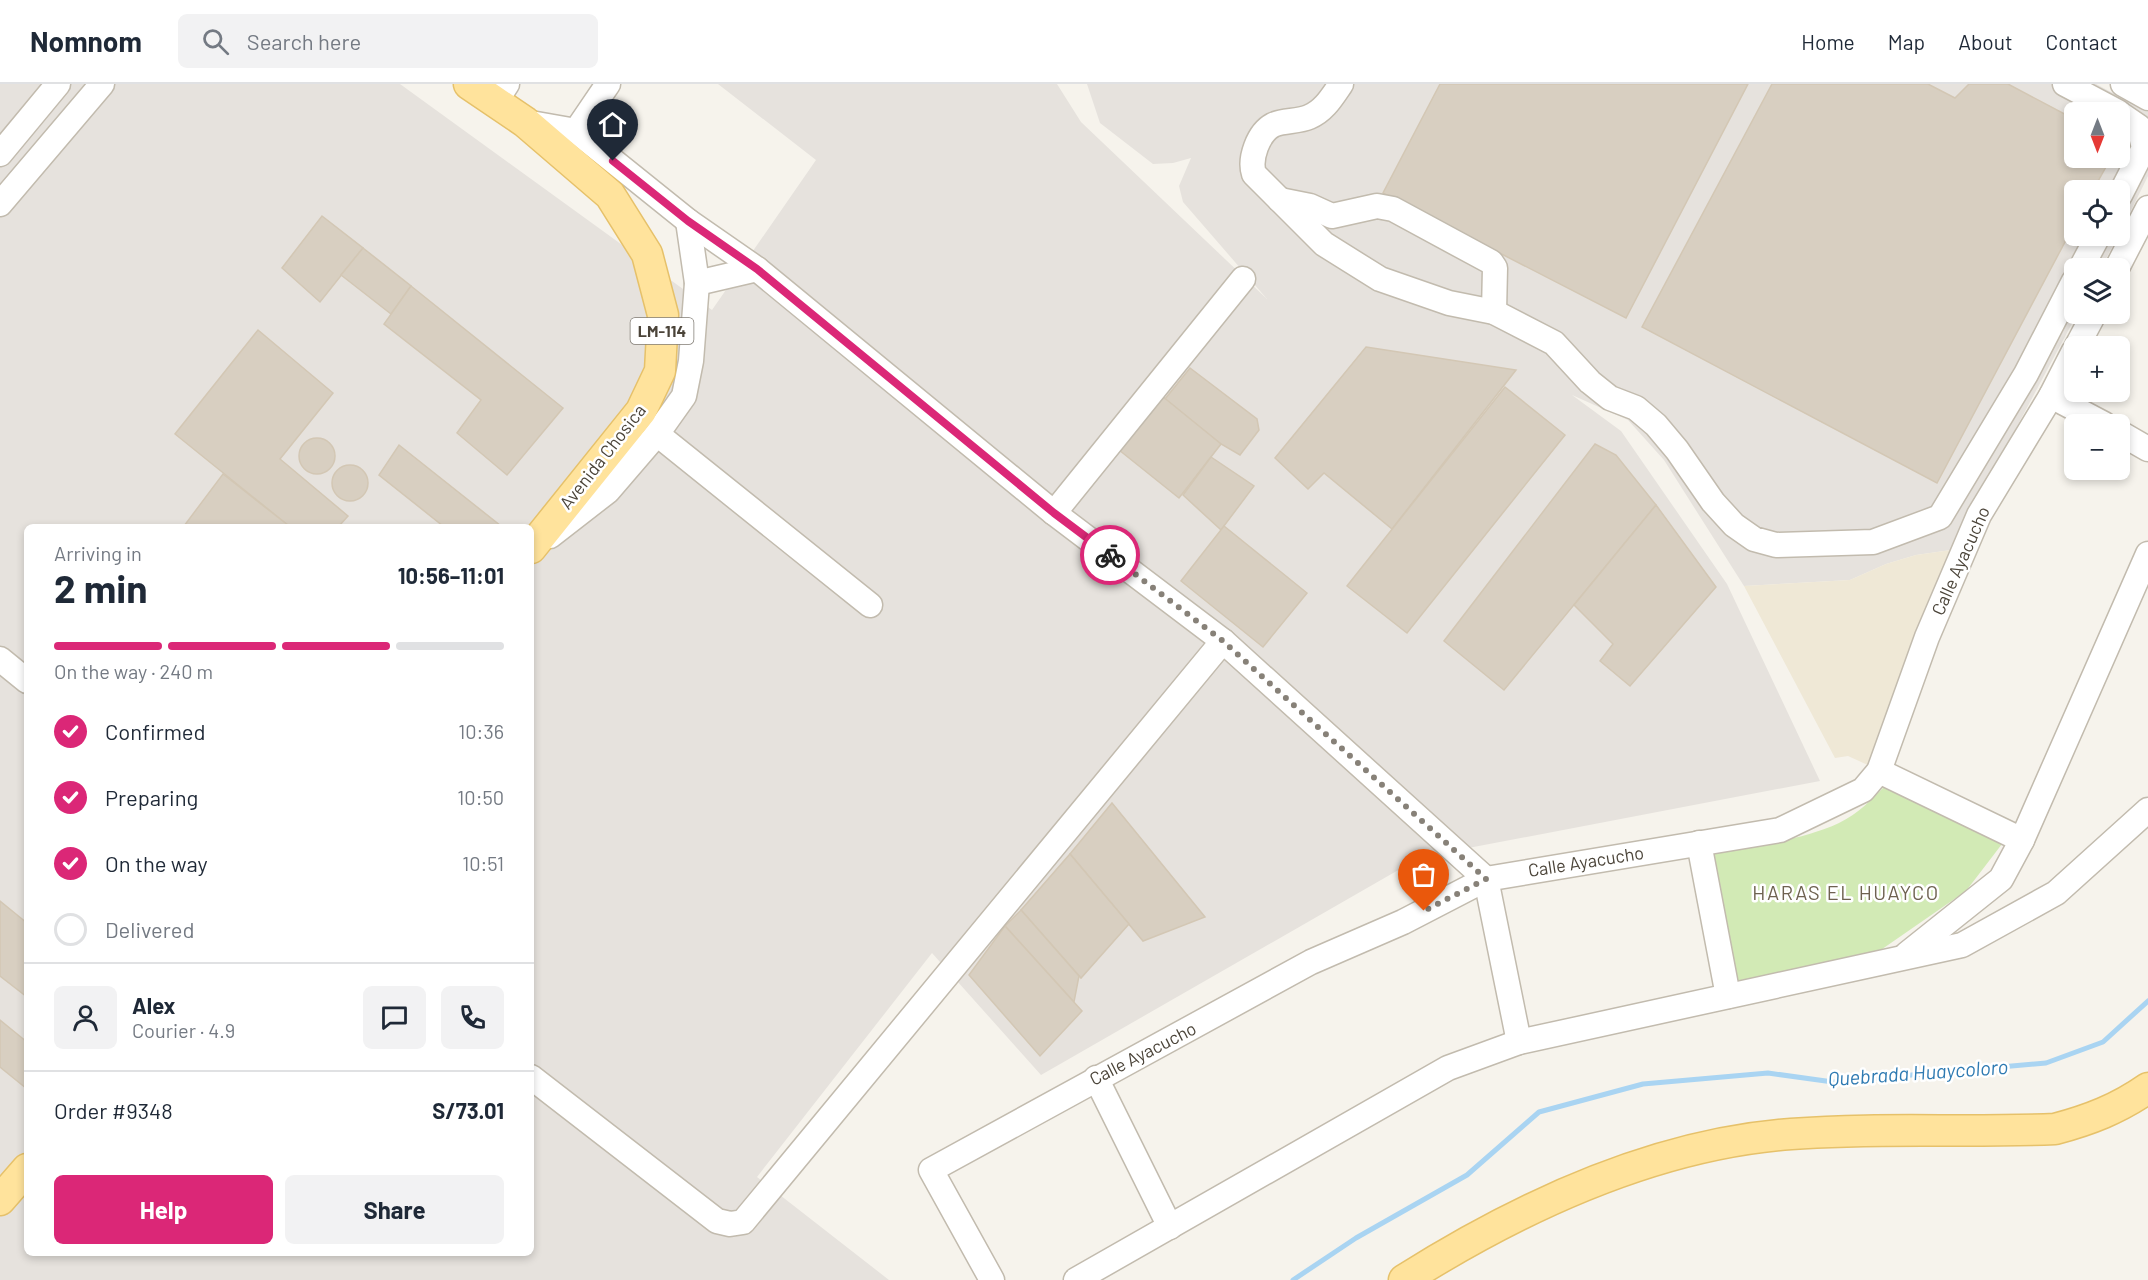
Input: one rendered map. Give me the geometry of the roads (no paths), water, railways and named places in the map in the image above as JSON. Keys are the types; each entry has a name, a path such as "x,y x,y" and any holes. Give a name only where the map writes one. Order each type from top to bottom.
{"main road":[{"name":"LM-114","path":"484,88 525,122"},
{"name":"Avenida Chosica","path":"525,122 610,195 647,254 663,315 660,371 641,411 534,546"},
{"path":"1404,1280 1444,1255 1548,1203 1642,1163 1790,1134 2055,1129 2091,1119 2124,1105 2148,1088"},
{"path":"0,1200 24,1172"}],"street":[{"path":"0,154 58,84"},
{"path":"0,204 102,84"},
{"path":"576,131 608,84"},
{"path":"1341,84 1326,106 1310,117 1274,124 1267,129 1251,158 1254,174 1324,244 1380,279 1449,303 1494,312 1554,343 1590,382 1610,398 1636,408 1656,425 1677,450 1713,502 1734,525 1754,539 1776,545 1873,542 1940,517 2026,374 2064,300"},
{"path":"2065,84 2099,102"},
{"path":"2123,84 2148,98"},
{"path":"2128,180 2144,148 2139,127 2130,121"},
{"path":"525,122 576,131 688,221 757,269 1054,513 1223,641 1486,879 1519,1042"},
{"path":"1280,200 1310,206 1325,215 1383,205 1491,262 1495,268 1494,312"},
{"path":"2122,258 2148,208"},
{"path":"1324,244 1339,214"},
{"path":"534,548 608,491 657,434 684,396 691,361 697,283 688,221"},
{"path":"697,283 757,269"},
{"path":"1054,513 1243,279"},
{"name":"Calle Ayacucho","path":"992,1280 931,1170 1311,962 1403,922 1486,879 1780,830 1863,790 1879,771 1927,638 1979,515 2064,371"},
{"path":"2051,396 2085,414"},
{"path":"657,434 870,605"},
{"path":"2130,439 2148,449"},
{"path":"1902,958 2001,879 2022,840 2148,554"},
{"path":"534,1079 717,1221 730,1224 743,1222 1223,641"},
{"path":"0,659 24,679"},
{"path":"1879,771 2022,840"},
{"path":"1076,1280 1448,1068 1519,1042 1962,945 2056,893 2148,810"},
{"path":"1699,843 1728,996"},
{"path":"1096,1078 1170,1227"}],"waterway":[{"name":"Quebrada Huaycoloro","path":"1293,1280 1356,1238 1467,1175 1539,1112 1643,1084 1768,1073 1833,1082 2046,1063 2103,1042 2148,1001"}],"district":[{"name":"HARAS EL HUAYCO","path":"1846,893"}]}
